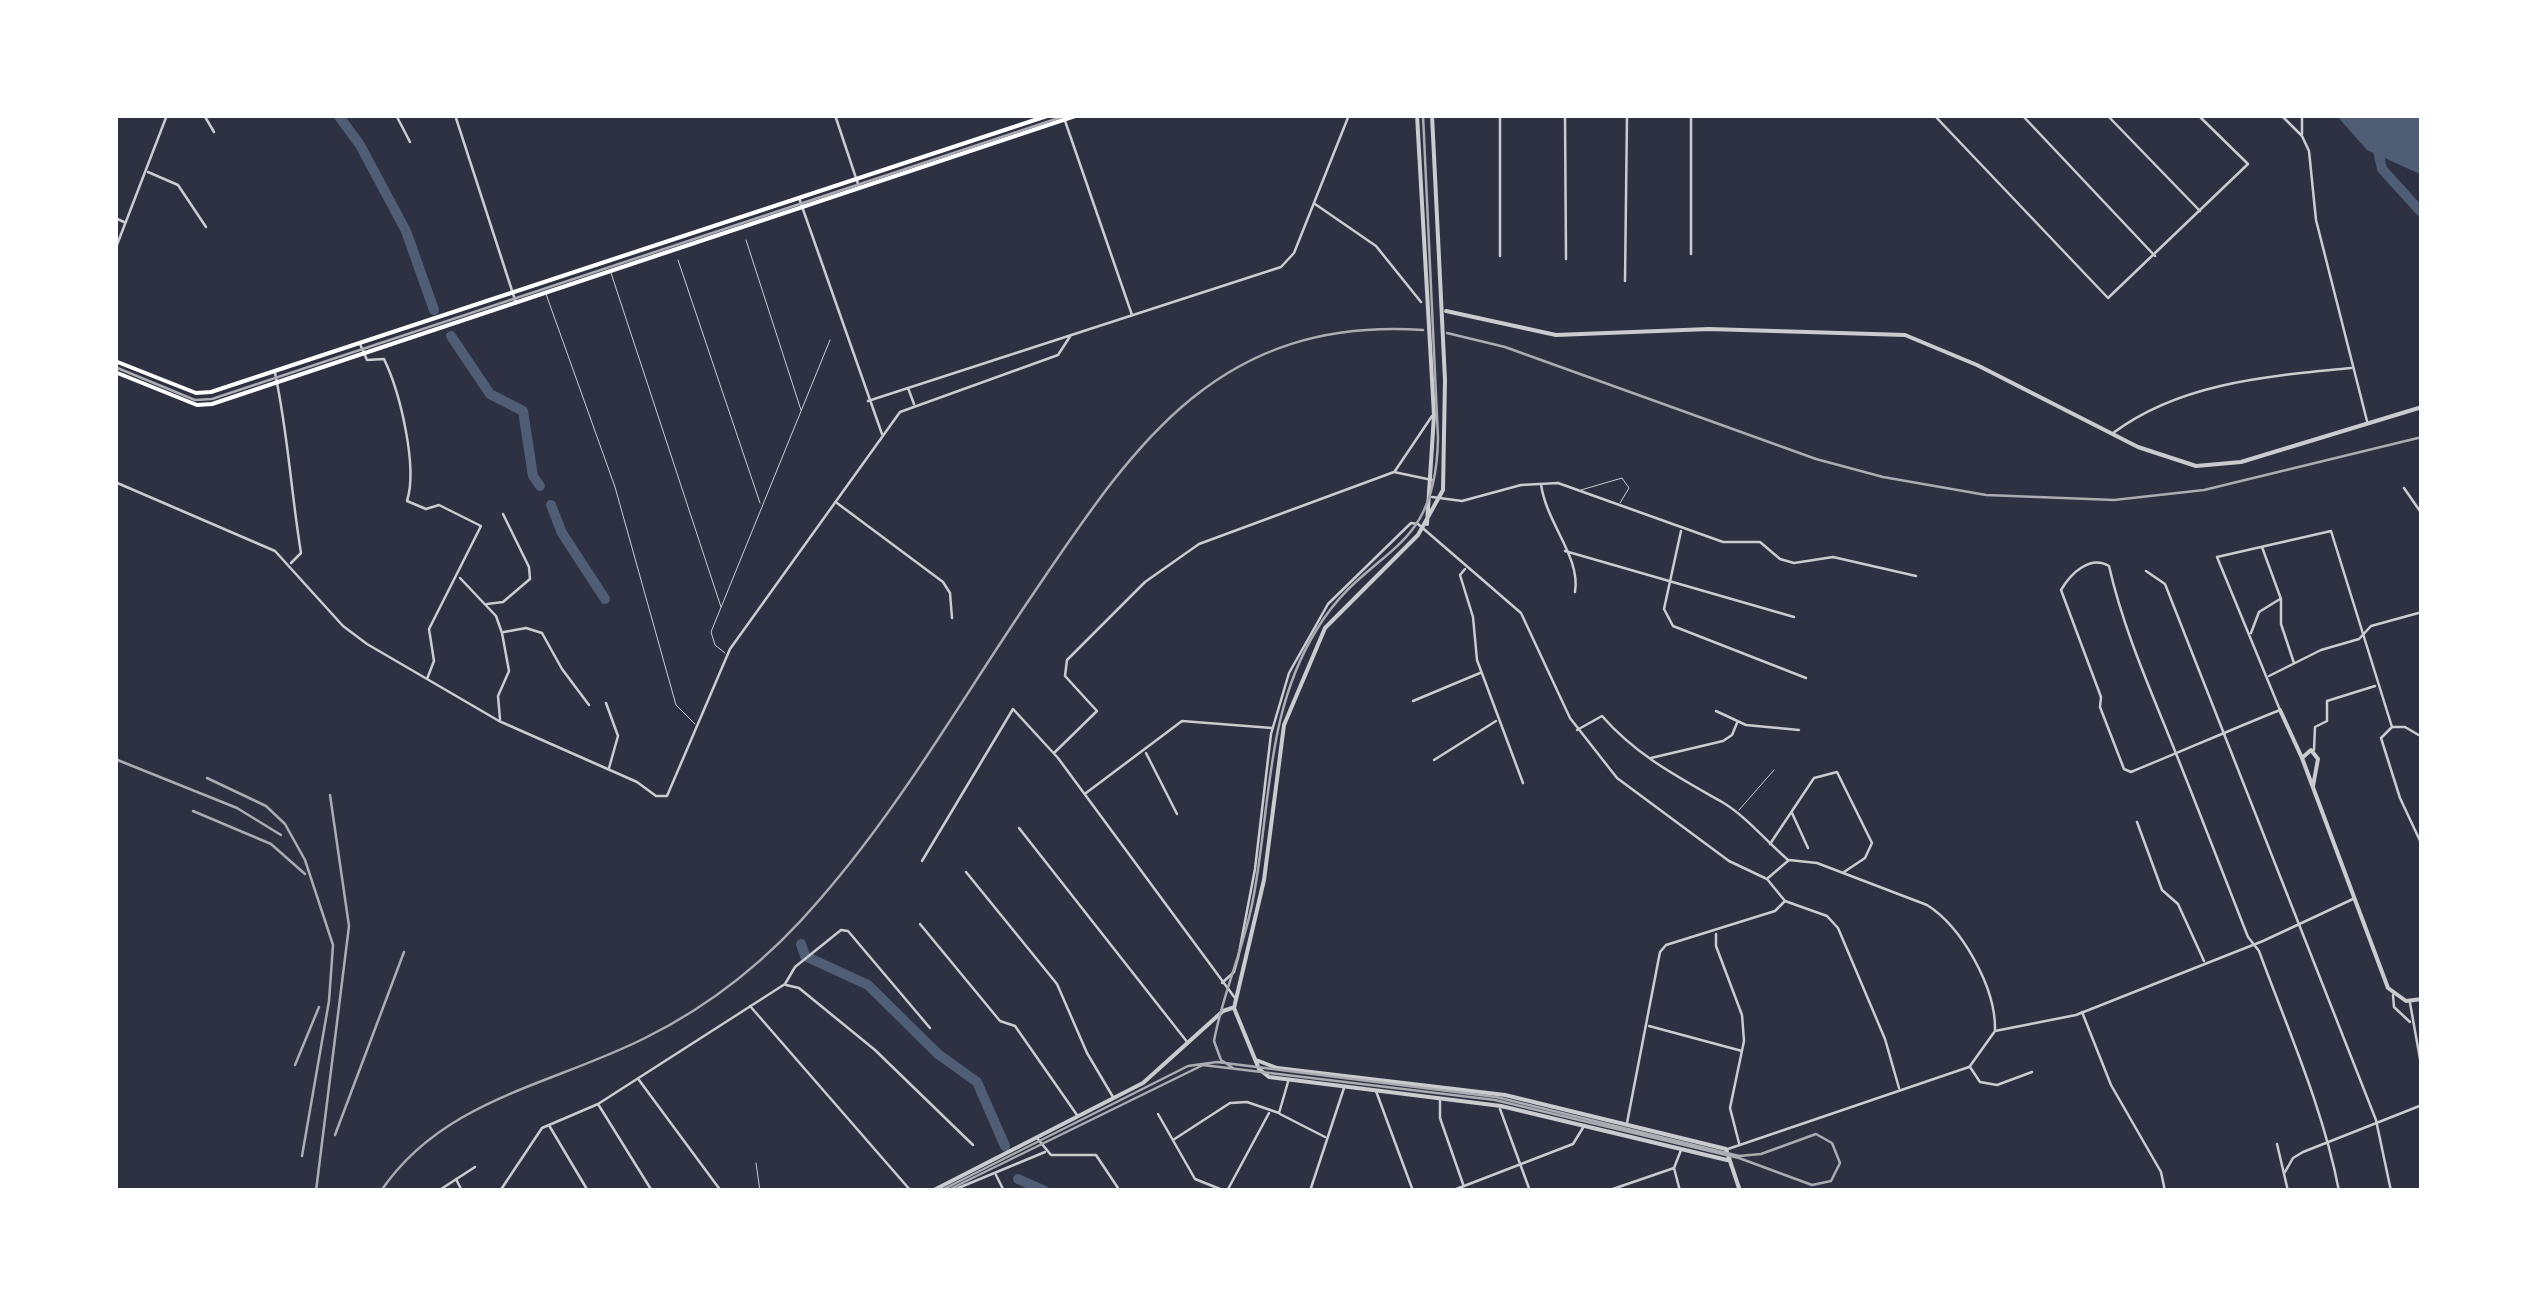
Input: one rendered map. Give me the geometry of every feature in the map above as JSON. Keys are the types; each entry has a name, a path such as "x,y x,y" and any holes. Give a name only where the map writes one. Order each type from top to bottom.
{"main road":[{"path":"115,361 196,393 360,344 1049,115"},
{"path":"115,372 202,406 1078,115"}],"street":[{"path":"115,250 168,115"},
{"path":"204,115 214,132"},
{"path":"396,115 410,142"},
{"path":"455,115 516,304"},
{"path":"835,115 859,188"},
{"path":"1049,115 1052,124"},
{"path":"868,400 1280,267 1294,253 1349,115"},
{"path":"1418,115 1434,415 1432,480 1425,526"},
{"path":"1432,115 1445,380 1446,463 1441,499 1425,526 1338,612 1314,647 1301,676 1282,734 1264,880 1234,1008 1263,1074 1289,1081 1501,1106 1728,1160"},
{"path":"1500,115 1500,256"},
{"path":"1565,115 1566,260"},
{"path":"1626,281 1627,115"},
{"path":"1691,115 1691,254"},
{"path":"1934,115 2108,298 2156,257 2248,164 2198,115"},
{"path":"2022,115 2156,257"},
{"path":"2107,115 2201,212"},
{"path":"2282,115 2302,136 2309,150 2316,220 2368,425"},
{"path":"2302,115 2302,136"},
{"path":"1064,117 1133,317"},
{"path":"146,171 178,185 206,227"},
{"path":"799,198 883,436"},
{"path":"1314,204 1376,246 1421,302"},
{"path":"115,218 126,223"},
{"path":"1446,311 1556,336 1710,329 1905,336 1977,365 2112,434 2178,462 2213,467 2422,407"},
{"path":"115,482 275,551 343,626 499,721 608,769 656,796 671,794 728,654 903,410 1058,355 1071,335"},
{"path":"360,344 367,360 384,358 402,410 414,480 407,501 426,509 439,505 481,526 429,629 434,661 426,680"},
{"path":"2112,434 2155,406 2207,390 2250,379 2352,368"},
{"path":"274,372 291,456 288,480 301,554 290,564"},
{"path":"908,388 914,405"},
{"path":"1394,472 1434,415"},
{"path":"1054,753 1097,711 1065,676 1065,667 1145,582 1199,544 1394,472 1432,480"},
{"path":"1541,482 1545,512 1574,564 1576,592"},
{"path":"1429,496 1462,501 1541,482 1582,490 1723,542 1760,542 1780,559 1794,563 1833,556 1916,576"},
{"path":"2404,488 2422,514"},
{"path":"836,502 944,582 950,593 952,618"},
{"path":"486,604 503,602 530,579 529,567 503,514"},
{"path":"1222,983 1234,972 1255,869 1272,728 1289,673 1328,604 1412,523 1425,526 1466,568 1521,614 1577,730 1617,778 1728,861 1767,879 1785,901 1826,916 1841,932 1885,1038 1899,1088"},
{"path":"1681,529 1664,616 1683,633 1806,678"},
{"path":"2392,727 2331,532 2217,557 2302,758 2394,1006 2410,1023"},
{"path":"2262,546 2281,598 2281,624 2296,666"},
{"path":"1565,551 1794,617"},
{"path":"2280,710 2176,753 2128,772 2060,596 2076,570 2098,561 2109,566 2112,588 2176,753 2254,943 2329,1142 2338,1191"},
{"path":"1466,568 1460,575 1482,672 1523,783"},
{"path":"2146,571 2166,584 2225,732 2376,1120 2390,1191"},
{"path":"458,576 486,604 502,633 509,671 498,696 499,721"},
{"path":"2250,636 2259,612 2281,598"},
{"path":"2268,677 2364,633 2370,626 2422,612"},
{"path":"502,633 537,629 589,705"},
{"path":"1414,701 1482,672"},
{"path":"2313,786 2318,761 2314,750 2315,727 2327,721 2328,701 2377,686"},
{"path":"606,703 618,736 608,769"},
{"path":"922,861 1013,709 1054,753 1228,996 1236,998"},
{"path":"1716,711 1737,722 1799,730"},
{"path":"1577,730 1602,716 1624,741 1737,813 1789,860 1843,873 1927,905 1951,923 1980,974 1995,1031"},
{"path":"1434,760 1497,720"},
{"path":"1084,794 1182,721 1272,728"},
{"path":"1649,759 1724,741 1737,722"},
{"path":"2422,737 2405,727 2392,727 2380,738 2422,845"},
{"path":"1144,750 1177,814"},
{"path":"2302,758 2314,750"},
{"path":"1769,844 1814,778 1837,772 1843,776 1872,843 1865,858 1843,873"},
{"path":"1792,812 1808,848"},
{"path":"2137,822 2162,890 2178,904 2205,962"},
{"path":"1020,828 1189,1044"},
{"path":"1767,879 1789,860"},
{"path":"966,872 1057,984 1087,1053 1114,1098"},
{"path":"1256,1060 1291,1070 1505,1095 1726,1149 1970,1066 1995,1031 2082,1011 2300,925 2354,898"},
{"path":"1627,1124 1648,1026 1657,960 1666,945 1716,932 1775,910 1785,901"},
{"path":"920,924 996,1016 1016,1026 1078,1116"},
{"path":"500,1191 534,1135 598,1104 785,984 795,967 844,928 930,1028"},
{"path":"1716,932 1716,946 1742,1016 1742,1052 1730,1108 1739,1145"},
{"path":"785,984 799,988 875,1050 973,1145"},
{"path":"2393,995 2410,1001 2422,999"},
{"path":"2410,1001 2410,1023 2422,1070"},
{"path":"750,1004 910,1191"},
{"path":"932,1191 1155,1075 1222,1011 1234,1008"},
{"path":"2082,1011 2111,1085 2161,1172 2165,1191"},
{"path":"1648,1026 1742,1052"},
{"path":"1970,1066 1980,1082 1997,1085 2032,1072"},
{"path":"638,1079 720,1191"},
{"path":"1278,1112 1289,1081"},
{"path":"1310,1191 1344,1088"},
{"path":"1376,1091 1412,1191"},
{"path":"1441,1098 1440,1118 1463,1186"},
{"path":"1173,1140 1225,1104 1247,1102 1278,1112 1327,1138"},
{"path":"598,1104 652,1191"},
{"path":"2286,1172 2294,1158 2376,1120 2422,1104"},
{"path":"1501,1106 1500,1119 1530,1191"},
{"path":"1158,1114 1195,1179 1226,1191 1270,1112"},
{"path":"550,1126 588,1191"},
{"path":"1452,1191 1573,1144 1584,1126"},
{"path":"1036,1137 1045,1152"},
{"path":"2277,1144 2288,1191"},
{"path":"1680,1191 1674,1168 1682,1149"},
{"path":"1726,1149 1740,1191"},
{"path":"951,1191 1045,1152 1096,1155 1120,1191"},
{"path":"438,1191 475,1167"},
{"path":"1606,1191 1674,1168"},
{"path":"996,1174 1004,1191"},
{"path":"456,1178 462,1191"}],"lane":[{"path":"746,240 804,412"},
{"path":"678,260 762,504"},
{"path":"611,272 720,606"},
{"path":"546,294 615,487 676,705 697,727"},
{"path":"728,654 710,638 720,606 804,412 830,340"},
{"path":"1582,490 1622,478 1627,482 1628,495 1617,504"},
{"path":"1737,813 1774,770"},
{"path":"756,1163 760,1191"}],"water":[{"path":"2336,115 2422,115 2422,175 2367,150"}],"waterway":[{"path":"338,115 360,145 406,231 434,310"},
{"path":"2377,146 2382,169 2422,213"},
{"path":"451,336 490,394 523,411 533,476 540,486"},
{"path":"551,505 562,533 605,599"},
{"path":"801,944 805,956 868,985 938,1054 977,1082 1005,1146"},
{"path":"1018,1179 1045,1191"}],"tram line":[{"path":"115,367 195,400 212,399 1068,115"},
{"path":"1233,1068 1221,1060 1214,1041 1250,913 1273,758 1288,692 1300,660 1337,601 1413,529 1426,507 1434,477 1438,438 1423,115"},
{"path":"940,1191 1188,1066 1217,1062 1496,1097 1739,1156 1761,1154 1816,1134 1832,1143 1840,1163 1831,1181 1812,1185 1739,1158 1495,1100 1203,1065 946,1191"}],"railway":[{"path":"381,1191 406,1160 467,1115 670,1025 741,977 783,940 877,827 1105,492 1144,444 1187,403 1234,369 1288,345 1351,331 1423,330"},
{"path":"1447,333 1505,347 1816,459 1883,477 1986,495 2114,500 2204,490 2422,437"},
{"path":"115,759 237,808 281,835"},
{"path":"207,778 266,806 285,824 305,860 333,945 329,1001 302,1156"},
{"path":"316,1191 349,926 330,795"},
{"path":"193,811 271,844 305,874"},
{"path":"335,1135 404,952"},
{"path":"295,1065 319,1007"}]}
